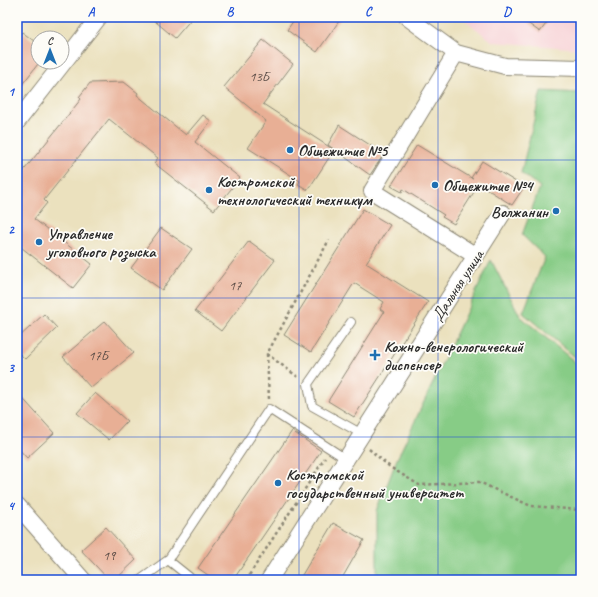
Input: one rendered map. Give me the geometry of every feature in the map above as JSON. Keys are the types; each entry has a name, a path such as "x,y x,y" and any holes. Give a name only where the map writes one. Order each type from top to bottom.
{"street":[{"path":"17,122 99,17"},
{"path":"407,17 456,53 505,66 581,68"},
{"path":"456,53 372,190 476,256"},
{"name":"Дальняя улица","path":"269,580 503,213"},
{"path":"17,505 83,580"}],"lane":[{"path":"351,322 308,384 312,406 360,437"},
{"path":"140,580 168,560 269,409 346,459"},
{"path":"168,560 193,580"}],"path":[{"path":"269,409 267,354 329,240"},
{"path":"267,354 308,384"},
{"path":"360,437 390,467 419,485 479,482 531,506 581,510"},
{"path":"246,580 331,449"}],"shaded area":[{"path":"461,17 581,17 581,49 493,42"}],"green space":[{"name":"Волжанин","path":"541,91 581,93 581,362 523,313 545,257 522,235 540,187 521,173"},
{"path":"491,260 520,316 581,367 581,580 377,580 377,511 397,459"}],"building":[{"path":"150,17 193,17 175,38"},
{"path":"296,17 342,17 317,52 287,30"},
{"path":"519,17 551,17 540,32"},
{"path":"22,32 30,38 30,70 33,70 17,91 17,39"},
{"path":"263,40 293,64 263,104 334,150 308,190 298,184 300,181 248,148 266,121 224,87"},
{"name":"Костромской технологический техникум","path":"124,82 138,93 137,95 186,135 203,115 211,121 195,142 240,178 214,210 154,163 158,158 109,119 44,200 47,203 34,219 92,264 73,288 17,244 17,179 81,99 79,97 90,83"},
{"path":"339,125 384,154 370,175 328,145"},
{"name":"Общежитие №4","path":"417,145 471,178 482,161 524,187 512,205 479,184 454,224 442,217 444,215 403,189 402,192 391,186"},
{"path":"363,209 390,225 366,263 428,302 354,417 328,401 384,312 380,309 384,302 354,283 311,352 284,335"},
{"path":"161,228 192,249 162,290 131,268"},
{"path":"249,241 275,260 221,331 195,311"},
{"path":"44,314 57,328 25,359 17,351 17,339"},
{"path":"105,321 134,353 91,388 63,357"},
{"path":"17,392 54,433 27,458 17,447"},
{"path":"95,393 127,421 109,440 77,413"},
{"name":"Костромской государственный университет","path":"292,431 321,451 233,580 215,580 198,568"},
{"path":"333,523 364,540 341,580 299,580"},
{"path":"106,527 136,560 115,580 109,580 81,550"}],"place":[{"name":"Общежитие №5","path":"290,150"},
{"name":"Общежитие №4","path":"435,185"},
{"name":"Костромской технологический техникум","path":"209,190"},
{"name":"Волжанин","path":"556,211"},
{"name":"Управление уголовного розыска","path":"39,242"},
{"name":"Кожно-венерологический диспенсер","path":"375,355"},
{"name":"Костромской государственный университет","path":"278,483"}]}
